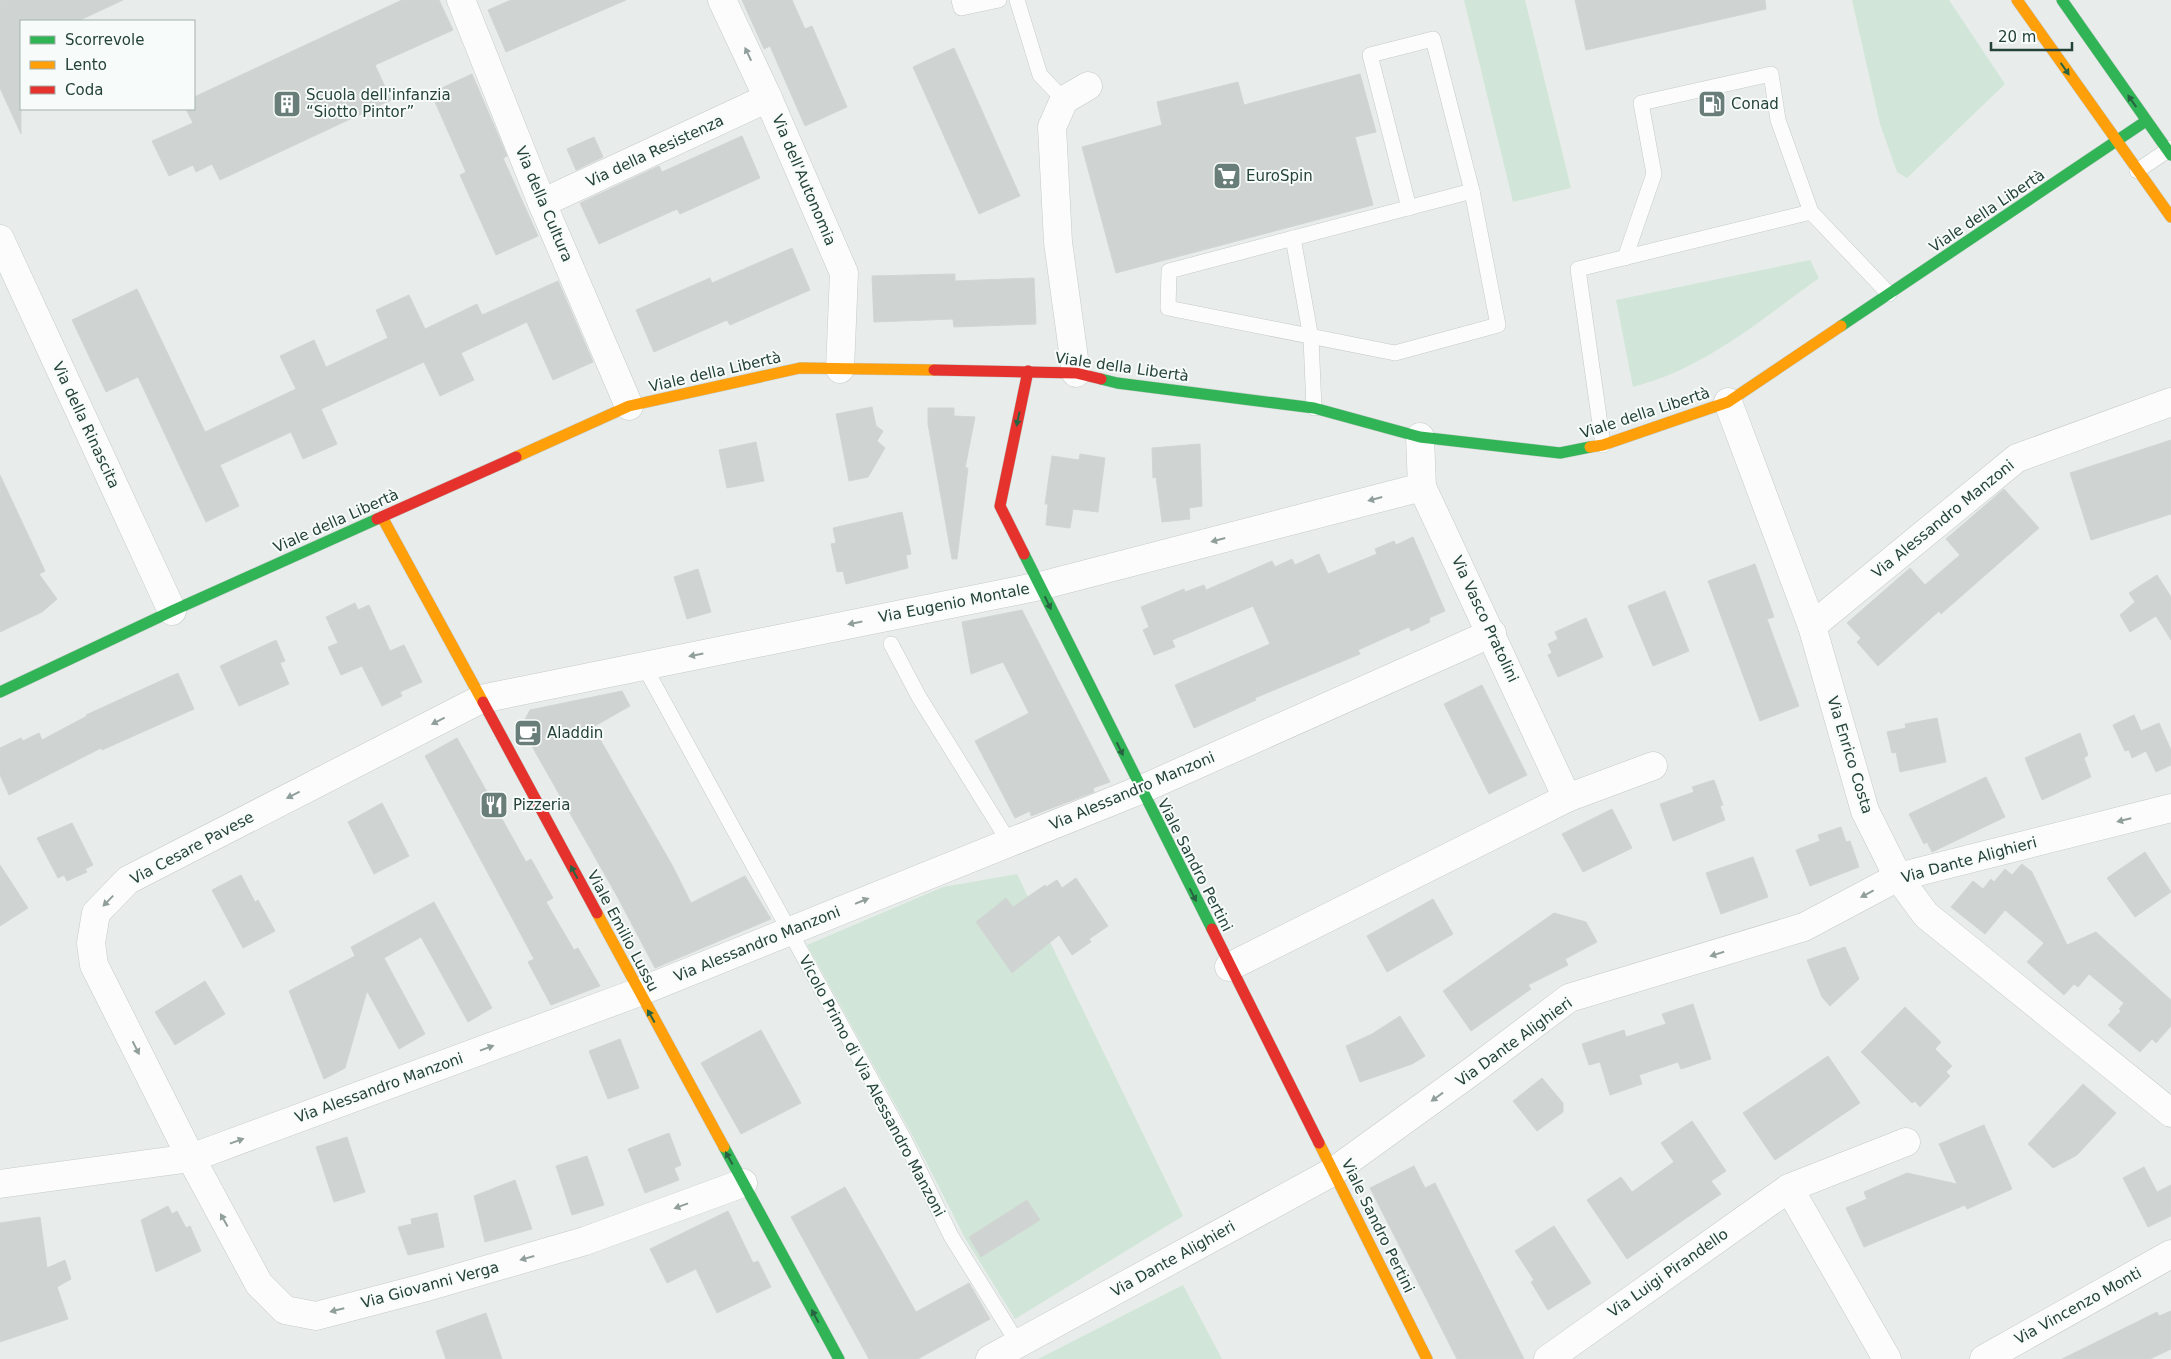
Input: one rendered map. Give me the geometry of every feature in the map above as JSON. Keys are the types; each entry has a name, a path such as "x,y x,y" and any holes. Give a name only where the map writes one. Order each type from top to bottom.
{"street":[{"name":"Via dell'Autonomia","path":"722,0 768,98 844,273 840,369"},
{"path":"2017,0 2171,217"},
{"path":"2062,0 2146,121 2170,151"},
{"name":"Via della Cultura","path":"467,2 542,203 629,406"},
{"path":"1076,373 1058,242 1052,127 1064,100 1088,86"},
{"name":"Via della Resistenza","path":"542,203 768,98"},
{"name":"Viale della Libertà","path":"0,692 172,611 629,406 800,368 1076,373 1117,383 1314,408 1420,437 1560,453 1603,445 1728,402 2146,121"},
{"name":"Via della Rinascita","path":"0,239 172,611"},
{"name":"Viale Sandro Pertini","path":"1028,371 1000,506 1140,790 1334,1171 1427,1359"},
{"name":"Via Enrico Costa","path":"1728,402 1812,626 1865,811 1898,877 1926,916 2171,1113"},
{"name":"Via Alessandro Manzoni","path":"1812,626 2017,458 2171,402"},
{"name":"Via Vasco Pratolini","path":"1420,437 1422,486 1492,633 1567,798"},
{"name":"Via Eugenio Montale","path":"482,699 1040,586 1422,486"},
{"name":"Viale Emilio Lussu","path":"382,517 482,699 638,992 839,1359"},
{"name":"Via Alessandro Manzoni","path":"0,1184 191,1158 638,992 1140,790 1492,633"},
{"name":"Via Cesare Pavese","path":"191,1158 94,965 91,943 96,913 128,880 482,699"},
{"path":"1229,967 1567,798 1653,766"},
{"name":"Via Dante Alighieri","path":"990,1359 1334,1171 1569,998 1804,927 1898,877 2171,808"},
{"name":"Via Luigi Pirandello","path":"1548,1359 1789,1188 1906,1142"},
{"name":"Via Giovanni Verga","path":"191,1158 259,1284 285,1310 316,1316 423,1288 585,1241 743,1183"},
{"path":"1789,1188 1887,1359"},
{"name":"Via Vincenzo Monti","path":"1984,1359 2171,1254"}],"lane":[{"path":"959,0 961,8 999,0"},
{"path":"1017,0 1040,75 1064,100"},
{"path":"1409,208 1370,55 1433,39 1472,192 1498,325 1395,353 1311,338 1168,308 1169,271 1472,192"},
{"path":"1625,258 1654,174 1641,102 1771,74 1778,120 1811,212 1889,294"},
{"path":"2137,171 2170,151"},
{"path":"1603,445 1578,269 1811,212"},
{"path":"1294,238 1311,338 1314,408"},
{"path":"891,644 919,697 1009,842"},
{"name":"Vicolo Primo di Via Alessandro Manzoni","path":"644,666 906,1143 951,1236 1018,1344"}],"green space":[{"path":"1464,0 1525,0 1571,188 1513,202"},
{"path":"1852,0 1949,0 2005,84 1907,178 1897,172 1880,124"},
{"path":"1810,260 1819,278 1731,342 1684,368 1659,379 1633,387 1616,300"},
{"path":"1017,874 1183,1216 1015,1319 965,1238 917,1144 807,945 943,887"},
{"path":"1183,1285 1222,1359 1038,1359"}],"building":[{"path":"0,0 123,0 80,20 20,20 21,134 0,88"},
{"name":"Scuola dell'infanzia “Siotto Pintor”","path":"402,0 439,0 453,30 375,65 391,100 220,180 212,164 196,172 193,165 169,176 152,141 193,123 186,110 195,110 195,97"},
{"path":"511,0 626,0 506,52 488,10"},
{"path":"742,0 792,0 805,29 812,26 847,107 805,126 770,46 764,49"},
{"path":"1575,0 1765,0 1766,9 1586,50"},
{"path":"954,48 1020,196 979,214 913,67"},
{"path":"472,74 507,156 503,158 538,236 496,255 460,175 466,172 431,93"},
{"name":"EuroSpin","path":"1360,74 1376,132 1355,137 1373,205 1116,273 1082,147 1162,125 1157,102 1238,82 1244,105"},
{"path":"742,136 760,178 680,214 677,209 599,244 580,203 659,166 662,172"},
{"path":"594,137 603,157 576,170 567,149"},
{"path":"792,248 810,290 730,325 727,320 654,352 636,310 710,278 712,283"},
{"path":"955,274 955,281 1034,278 1036,324 954,327 953,319 874,322 872,276"},
{"path":"558,281 593,362 553,380 527,322 461,353 474,380 440,396 424,362 321,409 337,444 303,459 291,432 220,465 239,506 206,522 138,377 106,392 72,320 137,289 205,432 296,389 280,356 314,340 326,367 388,338 376,310 409,295 425,329 477,304 482,315"},
{"path":"872,407 876,426 883,431 877,441 885,448 868,477 849,481 836,414"},
{"path":"928,408 954,408 954,416 975,417 965,468 968,468 957,559 952,559 928,424"},
{"path":"2171,440 2171,514 2091,540 2070,473"},
{"path":"756,442 764,481 727,488 719,450"},
{"path":"1200,444 1202,506 1189,508 1190,519 1162,522 1156,477 1153,478 1152,448"},
{"path":"1080,454 1105,458 1098,512 1073,509 1070,528 1046,525 1048,504 1045,504 1052,456 1079,460"},
{"path":"0,475 45,571 39,574 57,599 42,612 0,632"},
{"path":"2004,489 2039,528 1941,614 1939,611 1878,666 1857,642 1861,638 1847,623 1910,568 1925,585 1960,555 1946,539"},
{"path":"902,512 911,554 906,555 908,568 846,584 843,571 837,572 831,544 836,543 833,528"},
{"path":"1413,537 1445,611 1429,618 1430,622 1411,631 1409,627 1358,650 1360,654 1255,698 1256,700 1194,728 1175,685 1270,644 1253,606 1172,640 1175,647 1154,655 1143,630 1149,627 1141,607 1184,589 1185,592 1204,585 1206,590 1272,561 1275,567 1292,559 1295,565 1319,554 1328,574 1377,554 1375,549 1394,541 1396,545"},
{"path":"1755,564 1774,617 1767,619 1799,706 1760,721 1708,581"},
{"path":"698,569 711,612 687,619 674,577"},
{"path":"2157,575 2171,597 2171,640 2156,616 2130,632 2120,615 2135,602 2129,593"},
{"path":"1665,591 1689,651 1653,666 1628,606"},
{"path":"355,603 358,610 369,605 390,651 404,645 422,682 400,692 402,696 382,706 362,666 341,675 328,647 338,643 326,617"},
{"path":"1022,610 1110,782 1093,788 1094,792 1031,816 1030,811 1015,818 975,741 1029,713 1003,662 971,674 962,622"},
{"path":"1586,618 1603,657 1558,677 1548,655 1552,653 1548,644 1558,639 1555,632"},
{"path":"276,640 285,661 280,663 289,684 239,706 220,666"},
{"path":"178,673 194,709 102,750 101,748 9,795 0,775 0,748 21,738 23,741 39,733 42,740 86,715"},
{"path":"1482,685 1527,775 1489,794 1444,704"},
{"path":"622,691 630,706 593,727 672,865 691,903 745,876 771,919 655,968 617,896 521,727 530,710"},
{"path":"2134,715 2141,731 2159,723 2171,750 2171,765 2156,772 2146,751 2132,758 2129,750 2125,751 2113,725"},
{"path":"1937,718 1946,762 1900,772 1896,752 1892,753 1887,732 1906,728 1905,724"},
{"path":"2080,733 2088,755 2084,758 2091,777 2042,800 2025,758"},
{"path":"457,738 526,862 531,859 553,898 546,902 574,950 578,948 600,986 551,1005 528,962 534,959 425,756"},
{"path":"1986,777 2005,817 1932,852 1927,842 1924,844 1909,814"},
{"path":"1714,780 1723,805 1720,806 1725,820 1673,841 1660,804 1694,792 1692,787"},
{"path":"382,803 409,856 374,874 348,822"},
{"path":"1612,809 1632,848 1583,872 1562,834"},
{"path":"72,823 93,865 85,869 87,872 67,881 64,875 58,878 37,838"},
{"path":"1841,827 1846,842 1850,841 1859,867 1810,886 1796,850 1820,841 1818,835"},
{"path":"2145,852 2171,892 2135,917 2107,878"},
{"path":"1753,857 1768,897 1721,914 1706,873"},
{"path":"2022,864 2032,872 2067,945 2096,932 2171,1000 2171,1026 2156,1043 2152,1039 2140,1052 2108,1025 2121,1011 2119,1009 2124,1003 2089,974 2078,987 2074,984 2064,995 2027,962 2044,943 2005,910 1985,934 1951,907 1973,881 1983,889 1991,879 1994,882 2005,869 2012,875"},
{"path":"0,865 28,908 0,926"},
{"path":"241,875 255,902 258,900 275,931 243,948 212,890"},
{"path":"1076,878 1108,926 1089,939 1091,942 1072,955 1059,935 1012,973 976,922 1006,898 1013,907 1045,885 1046,887 1057,880 1062,888"},
{"path":"1433,899 1453,934 1387,972 1367,936"},
{"path":"434,902 492,1008 468,1022 421,937 384,958 425,1034 399,1049 367,991 345,1068 324,1079 289,991 355,956 351,947"},
{"path":"1554,913 1586,922 1597,942 1565,959 1568,965 1528,985 1531,989 1471,1031 1443,991"},
{"path":"1845,947 1859,979 1830,1006 1822,997 1807,960"},
{"path":"205,981 225,1014 175,1045 155,1012"},
{"path":"1693,1004 1711,1059 1681,1069 1678,1062 1639,1075 1642,1084 1610,1095 1600,1062 1589,1065 1582,1044 1624,1030 1626,1037 1666,1024 1662,1014"},
{"path":"1905,1007 1941,1042 1935,1049 1952,1066 1946,1072 1950,1076 1920,1107 1915,1101 1912,1103 1861,1052"},
{"path":"1400,1016 1425,1056 1412,1064 1360,1082 1346,1046 1372,1034"},
{"path":"761,1030 801,1103 741,1134 701,1063"},
{"path":"620,1039 639,1088 608,1099 589,1051"},
{"path":"1828,1056 1860,1103 1775,1160 1743,1113"},
{"path":"1542,1078 1563,1103 1563,1112 1537,1131 1513,1101"},
{"path":"2083,1084 2116,1113 2077,1155 2053,1168 2028,1144"},
{"path":"1692,1121 1726,1171 1711,1181 1721,1194 1627,1259 1587,1200 1621,1177 1632,1192 1674,1162 1661,1143"},
{"path":"1984,1125 2012,1189 1967,1209 1965,1205 1864,1247 1846,1208 1867,1199 1864,1192 1907,1173 1957,1184 1939,1144"},
{"path":"669,1133 681,1165 674,1168 679,1180 645,1193 628,1149"},
{"path":"347,1137 365,1192 334,1202 316,1147"},
{"path":"587,1156 604,1205 572,1215 556,1166"},
{"path":"1414,1166 1425,1188 1435,1183 1524,1359 1457,1359 1370,1188"},
{"path":"2144,1167 2157,1192 2171,1185 2171,1216 2148,1227 2123,1178"},
{"path":"515,1180 532,1229 485,1242 474,1196"},
{"path":"845,1187 916,1312 969,1283 990,1319 918,1359 869,1359 791,1217"},
{"path":"1027,1200 1040,1220 981,1257 969,1237"},
{"path":"168,1206 172,1214 177,1211 186,1228 190,1226 201,1251 156,1272 141,1220"},
{"path":"728,1211 753,1263 758,1261 771,1287 717,1313 696,1269 667,1283 650,1249"},
{"path":"437,1213 444,1247 408,1255 398,1227 412,1224 411,1219"},
{"path":"40,1217 47,1268 65,1260 71,1279 57,1287 68,1319 0,1342 0,1223"},
{"path":"1554,1226 1591,1283 1548,1310 1531,1282 1534,1280 1515,1251"},
{"path":"2171,1311 2171,1349 2150,1359 2062,1359 2157,1312 2159,1316"},
{"path":"486,1313 502,1359 446,1359 436,1331"}],"traffic: fast":[{"path":"2062,0 2171,155"},
{"path":"1841,326 2146,121"},
{"path":"1101,379 1117,383 1314,408 1420,437 1560,453 1590,447"},
{"path":"0,692 172,611 377,519"},
{"path":"1024,554 1212,929"},
{"path":"724,1147 839,1359"}],"traffic: slow":[{"path":"2017,0 2171,217"},
{"path":"1590,447 1603,445 1728,402 1841,326"},
{"path":"516,457 629,406 800,368 934,370"},
{"path":"382,517 483,702"},
{"path":"597,913 724,1147"},
{"path":"1319,1143 1427,1359"}],"traffic: jam":[{"path":"934,370 1076,373 1101,379"},
{"path":"1024,554 1000,506 1028,371"},
{"path":"377,519 516,457"},
{"path":"483,702 597,913"},
{"path":"1212,929 1319,1143"}],"place":[{"name":"Scuola dell'infanzia “Siotto Pintor”","path":"287,104"},
{"name":"Conad","path":"1712,104"},
{"name":"EuroSpin","path":"1227,176"},
{"name":"Aladdin","path":"528,733"},
{"name":"Pizzeria","path":"494,805"}]}
